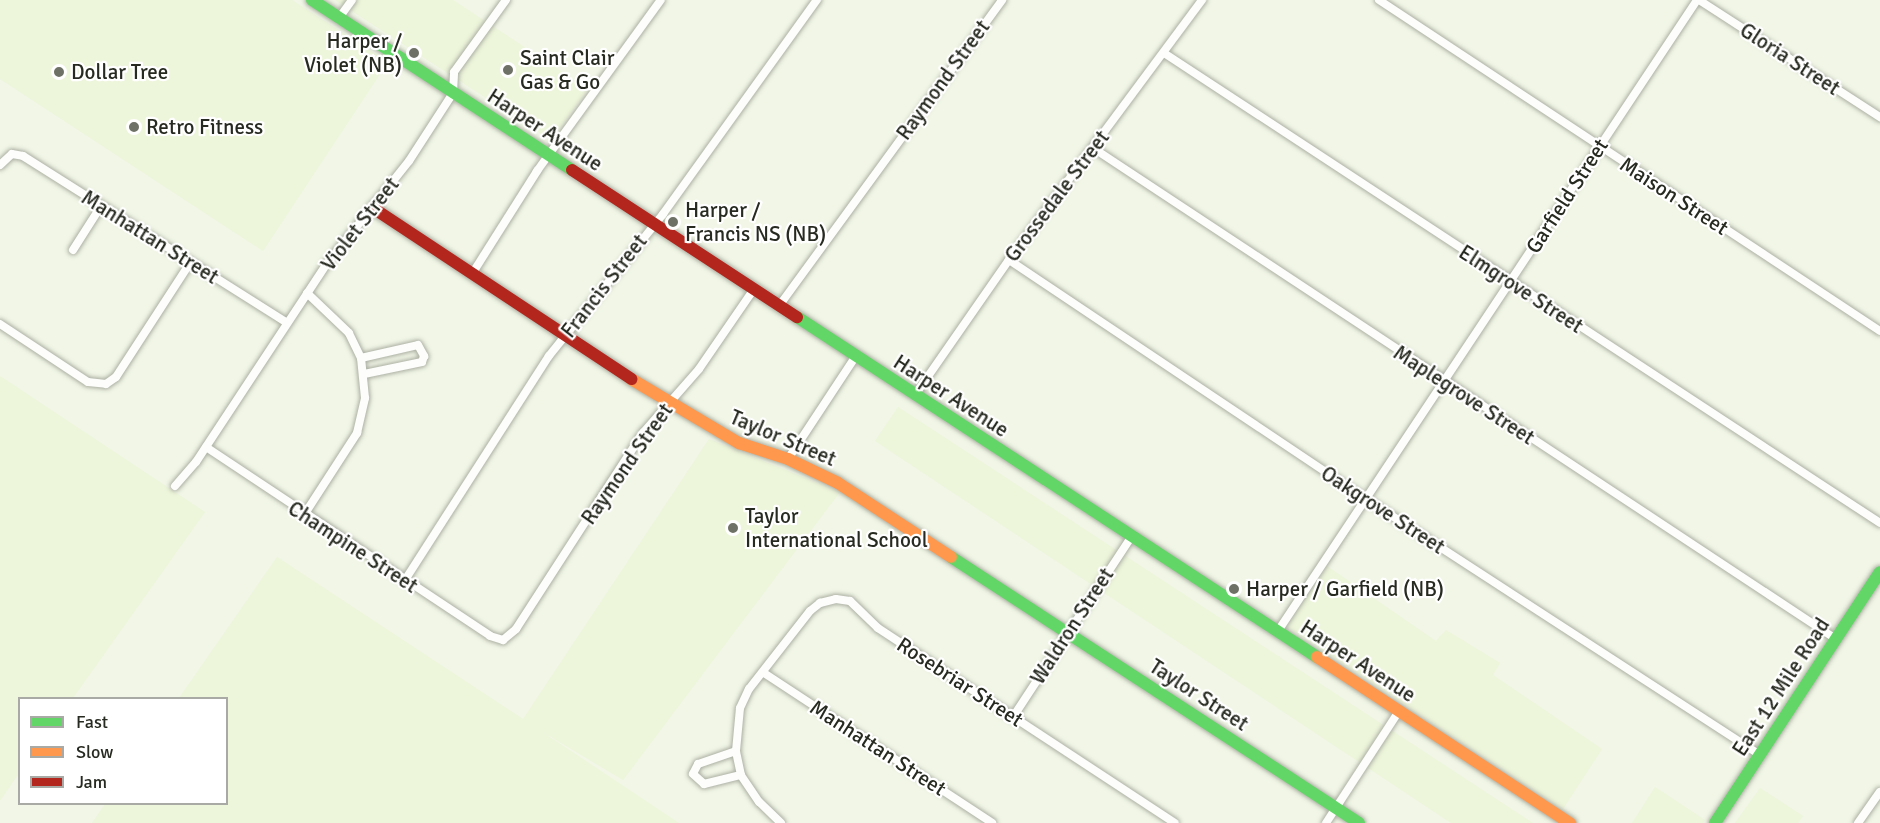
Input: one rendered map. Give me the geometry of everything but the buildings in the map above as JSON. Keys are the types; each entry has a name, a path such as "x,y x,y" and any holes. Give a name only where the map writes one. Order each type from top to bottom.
{"main road":[{"name":"Harper Avenue","path":"312,0 1570,823"},
{"name":"Taylor Street","path":"373,208 668,404 739,443 788,459 838,483 1359,823"},
{"name":"East 12 Mile Road","path":"1715,823 1880,572"}],"street":[{"path":"339,18 352,0"},
{"name":"Violet Street","path":"175,486 206,447 307,293 373,208 453,93 454,72 506,0"},
{"path":"472,274 549,154 661,0"},
{"name":"Francis Street","path":"405,580 564,335 653,225 817,0"},
{"name":"Raymond Street","path":"779,306 1002,0"},
{"name":"Grossedale Street","path":"915,395 1009,260 1202,0"},
{"name":"Maison Street","path":"1379,0 1880,331"},
{"name":"Garfield Street","path":"1278,631 1698,0"},
{"name":"Gloria Street","path":"1698,0 1880,117"},
{"name":"Elmgrove Street","path":"1164,53 1511,283 1880,523"},
{"name":"Maplegrove Street","path":"1094,148 1445,383 1836,639"},
{"name":"Manhattan Street","path":"0,165 12,154 23,156 287,323"},
{"path":"73,250 101,206"},
{"name":"Oakgrove Street","path":"1009,260 1366,499 1760,755"},
{"path":"0,324 88,382 106,384 116,377 190,263"},
{"name":"Raymond Street","path":"503,640 516,629 643,433 699,369 753,289"},
{"path":"304,515 357,433 364,407 364,374 361,358 338,320 307,293"},
{"path":"361,358 418,345 424,356 422,362 364,374"},
{"path":"788,459 856,356"},
{"name":"Champine Street","path":"206,447 304,515 490,636 503,640"},
{"name":"Waldron Street","path":"1013,717 1132,536"},
{"name":"Rosebriar Street","path":"764,673 815,606 827,600 843,600 854,604 878,628 1175,823"},
{"path":"764,673 740,708 736,751 741,775 759,802 781,823"},
{"name":"Manhattan Street","path":"764,673 992,823"},
{"path":"1326,823 1399,711"},
{"path":"736,751 702,761 693,774 704,784 741,775"},
{"path":"1858,823 1880,792"}],"shaded area":[{"path":"0,0 292,0 388,62 263,251 0,79"},
{"path":"335,0 453,0 588,89 551,140"},
{"path":"0,376 205,512 74,697 18,697 18,774 0,801"},
{"path":"898,407 1533,823 1451,823 875,441"},
{"path":"709,439 840,492 623,780 541,731 679,823 92,823 104,805 228,805 228,697 180,697 277,557 523,719"},
{"path":"1327,566 1436,641 1446,630 1500,663 1493,675 1602,749 1563,809 1287,627"},
{"path":"1655,787 1705,820 1703,823 1632,823"},
{"path":"1760,788 1803,816 1798,823 1735,823"}],"traffic: fast":[{"path":"312,0 572,170"},
{"path":"797,317 1317,657"},
{"path":"951,557 1359,823"},
{"path":"1715,823 1880,572"}],"traffic: slow":[{"path":"631,379 739,443 788,459 838,483 951,557"},
{"path":"1317,657 1570,823"}],"traffic: jam":[{"path":"572,170 797,317"},
{"path":"373,208 631,379"}],"place":[{"name":"Harper / Violet (NB)","path":"414,53"},
{"name":"Saint Clair Gas & Go","path":"508,70"},
{"name":"Dollar Tree","path":"59,72"},
{"name":"Retro Fitness","path":"134,127"},
{"name":"Harper / Francis NS (NB)","path":"673,222"},
{"name":"Taylor International School","path":"733,528"},
{"name":"Harper / Garfield (NB)","path":"1234,589"}]}
